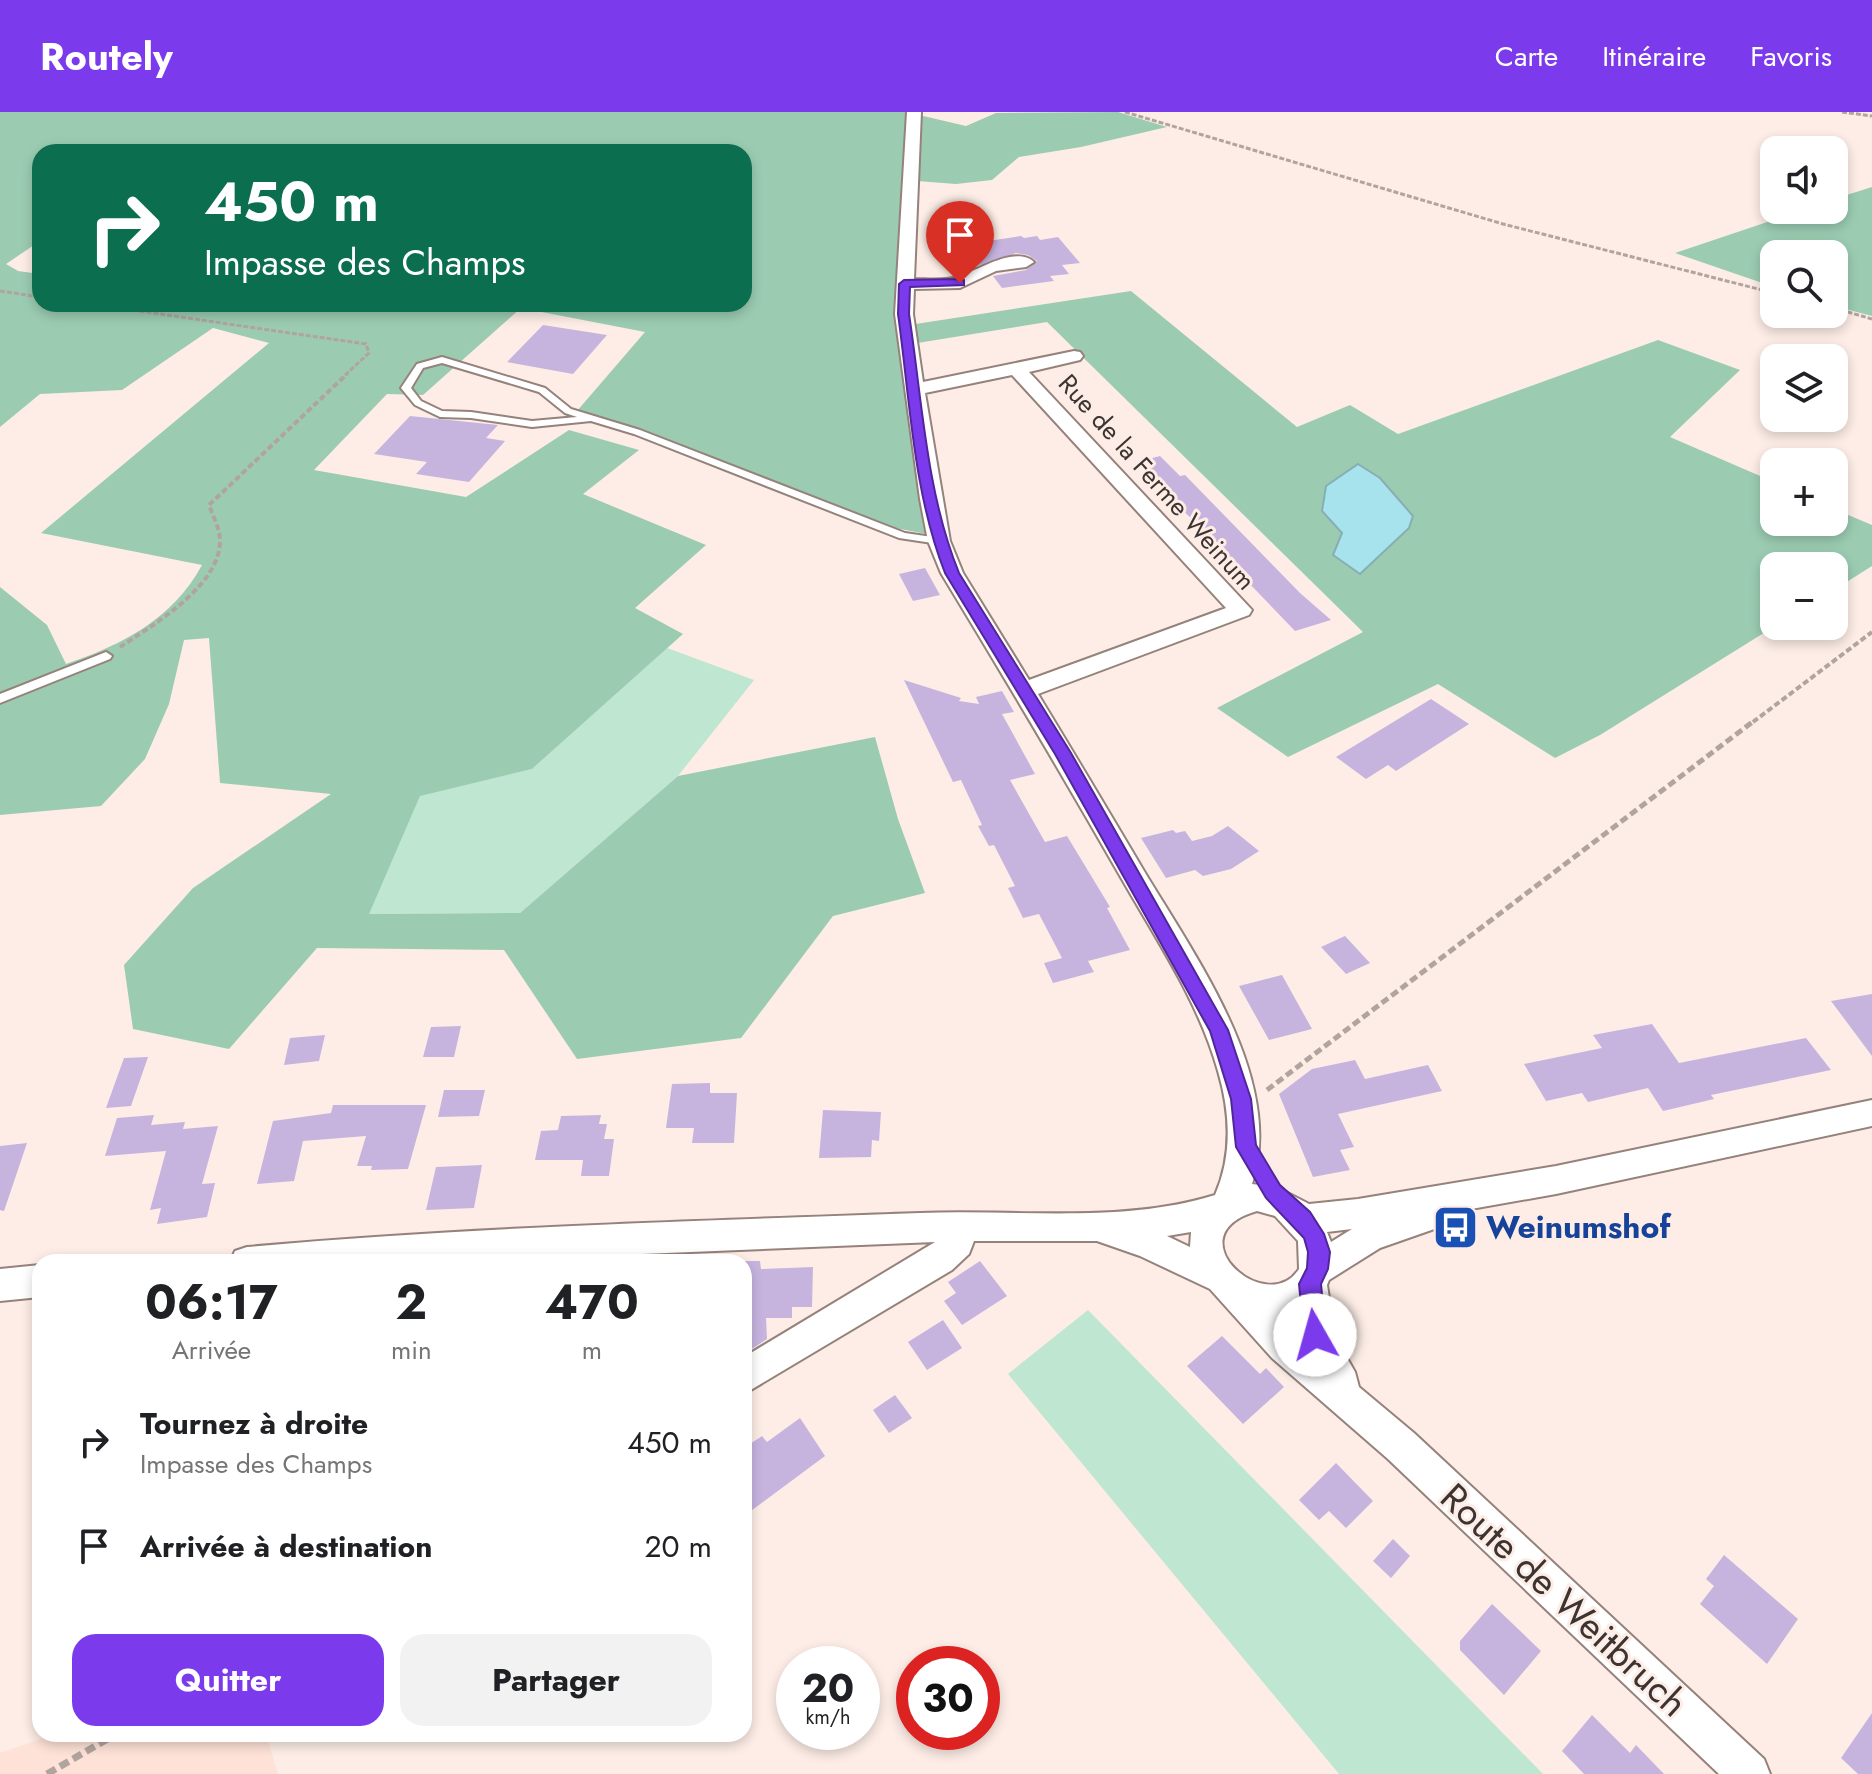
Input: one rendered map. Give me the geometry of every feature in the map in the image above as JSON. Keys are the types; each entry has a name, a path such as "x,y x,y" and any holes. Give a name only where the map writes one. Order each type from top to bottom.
{"street":[{"name":"Route de Weitbruch","path":"914,112 904,314 917,389 930,499 939,541 952,573 1024,690 1219,1030 1241,1099 1246,1147 1239,1177 1206,1231 1205,1246 1224,1282 1284,1346 1379,1427 1749,1774"},
{"path":"904,284 960,283 992,266 1026,262"},
{"path":"1016,369 1074,356"},
{"name":"Rue de la Ferme Weinum","path":"917,389 1016,369 1241,610 1024,690"},
{"path":"352,1254 496,1243 1187,1218 1257,1197 1295,1212 1358,1214 1556,1180 1872,1113"},
{"name":"Route de Weitbruch","path":"1246,1147 1273,1192 1314,1234 1319,1252 1314,1276 1315,1335 1325,1360 1379,1427"},
{"path":"1084,1224 1148,1243 1264,1301 1282,1300 1298,1294 1314,1276 1370,1236 1556,1180"},
{"path":"752,1372 940,1259 957,1243 961,1226"},
{"path":"0,1285 32,1282"}],"lane":[{"path":"592,418 532,424 440,414 418,403 406,388 420,366 442,360 542,390 568,411 592,418 637,432 903,536 939,541"},
{"path":"0,699 106,656"}],"path":[{"path":"1125,112 1503,224 1760,289"},
{"path":"1842,112 1872,116"},
{"path":"0,291 32,296"},
{"path":"106,656 167,615 212,571 221,542 209,505 369,353 366,344 146,312"},
{"path":"1848,312 1872,319"},
{"path":"1241,1099 1270,1089 1872,632"},
{"path":"47,1774 102,1742"}],"shaded area":[{"path":"32,1742 268,1742 278,1774 0,1774 0,1753"}],"green space":[{"path":"0,112 908,112 896,327 1131,291 1297,427 1350,405 1398,434 1658,340 1740,370 1670,437 1760,476 1760,536 1848,536 1848,515 1872,525 1872,566 1848,581 1848,552 1760,552 1760,635 1600,735 1555,758 1438,684 1288,757 1217,708 1363,632 1047,322 905,345 927,534 895,528 577,411 645,332 542,312 752,312 752,144 32,144 32,246 6,264 18,271 32,273 32,312 516,312 423,395 387,394 314,470 466,497 569,430 639,450 583,494 706,545 635,608 683,634 532,769 420,796 369,914 520,913 678,776 875,737 898,819 925,893 833,916 741,1038 577,1059 504,950 317,948 229,1049 133,1029 124,965 193,888 331,794 220,783 209,638 184,640 169,704 145,759 101,806 0,815 0,587 47,625 66,664 126,639 161,615 190,584 202,565 41,533 269,343 213,328 122,390 40,394 0,427"},
{"path":"1118,112 1167,127 1081,147 1019,157 992,180 956,184 917,181 919,115 966,126 996,113"},
{"path":"1872,187 1872,316 1848,310 1848,240 1760,240 1760,282 1675,253 1761,224 1848,224 1848,195"},
{"path":"667,648 754,680 678,776 520,913 368,914 420,795 532,769"},
{"path":"1088,1310 1543,1774 1339,1774 1008,1374"}],"water":[{"path":"1358,464 1380,478 1413,516 1409,528 1360,574 1333,555 1342,533 1322,511 1326,486"}],"building":[{"path":"1037,236 1040,240 1058,237 1080,263 1062,265 1069,274 1050,276 1054,281 1002,288 993,276 1026,270 1037,261 1028,255 1016,253 967,269 949,247"},
{"path":"543,325 607,335 573,374 507,362"},
{"path":"410,416 498,425 486,438 505,441 469,482 416,474 427,462 374,454"},
{"path":"1160,456 1180,476 1185,475 1300,593 1331,620 1295,631 1246,580 1252,578 1202,528 1182,510 1175,512 1156,493 1165,490 1137,462"},
{"path":"925,568 940,595 913,601 899,574"},
{"path":"904,680 961,698 959,701 979,704 976,697 1002,691 1014,712 1002,714 1035,774 1010,780 1045,842 1067,836 1110,907 1107,908 1130,950 1088,961 1094,972 1053,983 1044,963 1062,958 1039,914 1023,918 1008,888 1015,886 994,845 989,846 978,826 982,825 961,780 953,782"},
{"path":"1431,699 1469,724 1396,771 1388,765 1366,779 1336,757"},
{"path":"1228,826 1259,851 1231,869 1203,876 1195,870 1166,878 1141,838 1173,830 1176,833 1185,831 1192,841 1212,836"},
{"path":"1345,936 1370,963 1346,974 1321,947"},
{"path":"1282,975 1312,1029 1269,1040 1239,986"},
{"path":"1872,994 1872,1056 1831,1001"},
{"path":"1652,1024 1679,1063 1806,1038 1831,1070 1711,1095 1714,1099 1663,1111 1648,1088 1588,1102 1582,1093 1546,1101 1524,1064 1602,1048 1593,1035"},
{"path":"461,1026 454,1057 423,1057 431,1027"},
{"path":"325,1035 319,1061 284,1065 290,1038"},
{"path":"148,1057 131,1106 106,1108 124,1058"},
{"path":"1355,1060 1365,1079 1428,1065 1442,1091 1338,1114 1354,1147 1340,1150 1350,1170 1313,1177 1279,1094 1312,1069"},
{"path":"710,1083 710,1093 737,1093 734,1143 692,1143 694,1128 666,1128 672,1084"},
{"path":"444,1090 485,1090 479,1116 438,1117"},
{"path":"333,1105 426,1105 408,1169 371,1170 372,1166 357,1166 366,1136 303,1141 294,1181 257,1184 273,1121 331,1113"},
{"path":"823,1110 881,1112 879,1141 872,1140 871,1157 819,1158"},
{"path":"154,1115 151,1125 185,1122 183,1129 218,1126 202,1184 215,1183 207,1217 157,1224 161,1208 150,1210 166,1151 105,1156 117,1118"},
{"path":"601,1115 599,1124 607,1124 604,1139 614,1139 609,1176 581,1176 583,1160 535,1160 541,1131 558,1130 561,1116"},
{"path":"27,1143 4,1211 0,1210 0,1146"},
{"path":"482,1165 474,1208 426,1210 436,1167"},
{"path":"752,1261 760,1261 761,1269 813,1267 812,1307 792,1307 792,1318 766,1318 767,1339 752,1349"},
{"path":"980,1261 1007,1296 962,1325 944,1301 956,1293 948,1282"},
{"path":"943,1320 962,1348 927,1370 908,1342"},
{"path":"1222,1336 1260,1374 1266,1368 1284,1387 1243,1424 1187,1366"},
{"path":"895,1395 912,1418 889,1433 873,1410"},
{"path":"800,1418 825,1456 752,1510 752,1443 762,1436 767,1442"},
{"path":"1336,1463 1373,1501 1346,1528 1329,1511 1319,1520 1299,1500"},
{"path":"1393,1539 1410,1556 1391,1578 1373,1561"},
{"path":"1724,1555 1798,1619 1767,1664 1700,1604 1714,1586 1706,1579"},
{"path":"1492,1604 1541,1651 1504,1695 1460,1650 1460,1641"},
{"path":"1872,1713 1872,1774 1858,1774 1841,1758"},
{"path":"1592,1715 1630,1753 1636,1745 1664,1774 1584,1774 1562,1751"}],"place":[{"name":"Weinumshof","path":"1455,1227"}],"route":[{"path":"960,283 904,284 904,314 917,389 930,499 939,541 952,573 1063,753 1219,1030 1241,1099 1246,1147 1273,1192 1303,1219 1314,1234 1319,1252 1317,1269 1310,1284 1315,1335"}]}
